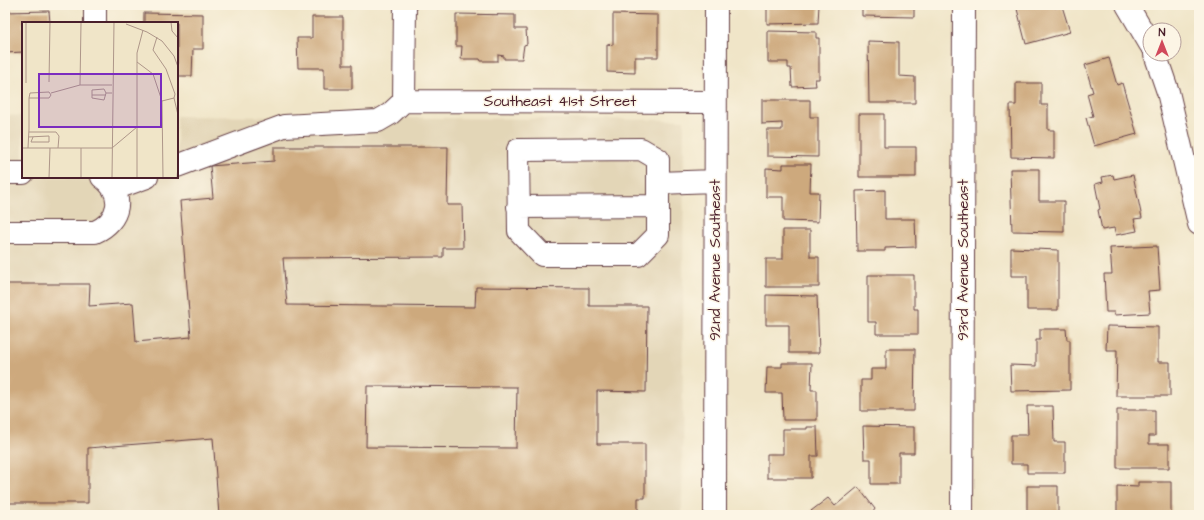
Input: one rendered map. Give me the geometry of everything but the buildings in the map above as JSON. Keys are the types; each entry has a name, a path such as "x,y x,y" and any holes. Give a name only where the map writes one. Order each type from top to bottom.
{"street":[{"path":"95,5 95,22"},
{"path":"178,166 284,126 378,121 390,114 404,100 405,5"},
{"name":"92nd Avenue Southeast","path":"715,515 716,5"},
{"name":"93rd Avenue Southeast","path":"962,515 964,5"},
{"path":"1127,5 1142,30"},
{"path":"1159,62 1168,92 1199,224"},
{"name":"Southeast 41st Street","path":"404,100 715,102"},
{"path":"641,149 658,159 658,206 658,235 638,255 542,255 519,231 518,150 641,149"},
{"path":"5,173 22,173"},
{"path":"5,232 95,232 105,228 112,220 117,210 117,199 108,183 140,178"},
{"path":"658,184 715,181"},
{"path":"518,207 658,206"}],"shaded area":[{"path":"5,115 22,116 22,178 178,178 178,116 684,120 682,515 5,515"}]}
